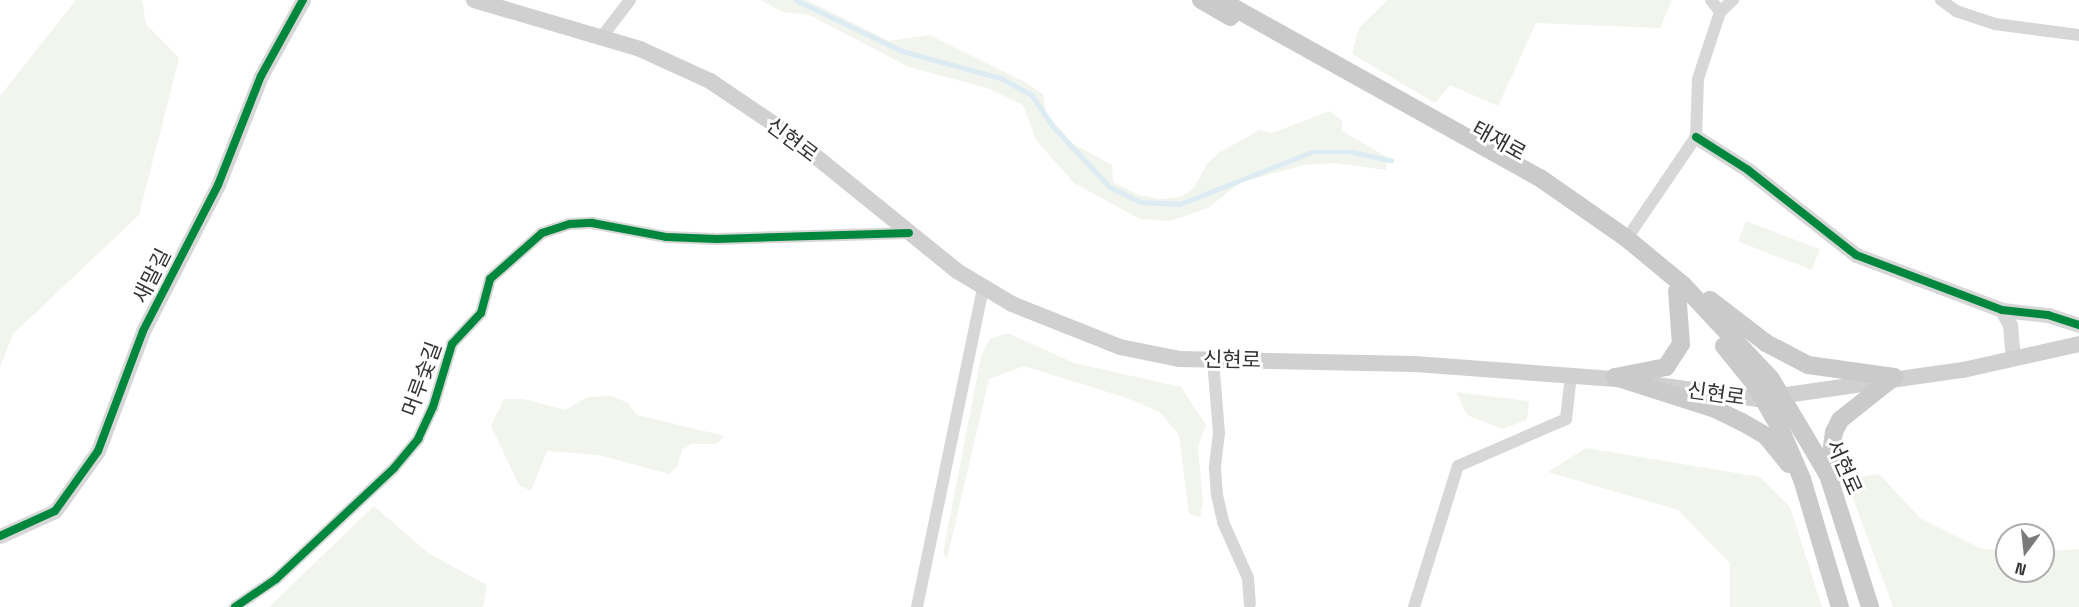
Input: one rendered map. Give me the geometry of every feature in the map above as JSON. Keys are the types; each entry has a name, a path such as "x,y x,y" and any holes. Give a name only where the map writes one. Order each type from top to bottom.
{"main road":[{"name":"신현로","path":"474,0 640,49 710,81 783,130 909,233 983,287 1012,304 1120,347 1179,359 1415,364 1615,378 1739,398 1762,399 1894,377 1963,370 2079,344"},
{"name":"태재로","path":"1201,0 1562,202 1680,288"},
{"name":"태재로","path":"1220,0 1540,178 1625,237 1680,288 1747,362"},
{"path":"1540,178 1573,193 1632,231 1745,328 1786,356 1830,370 1894,377"},
{"path":"1615,378 1666,368 1680,344 1680,288 1671,266"},
{"name":"서현로","path":"1747,362 1781,396 1828,475 1870,607"},
{"name":"서현로","path":"1747,362 1762,399 1802,479 1840,607"},
{"path":"1828,475 1833,432 1840,420 1894,377"},
{"path":"1615,378 1715,409 1742,422 1766,436 1802,479"}],"street":[{"name":"새말길","path":"0,536 55,511 98,451 143,331 218,185 261,76 303,0"},
{"path":"601,38 630,0"},
{"path":"1711,0 1720,12"},
{"path":"1632,231 1696,137 1698,79 1720,12 1733,0"},
{"path":"1941,0 1956,11 1995,24 2079,35"},
{"path":"1696,137 1748,170 1856,255 2002,310 2048,315 2079,325"},
{"name":"머루숯길","path":"235,607 276,579 394,468 418,439 433,407 452,344 481,313 490,279 542,233 570,224 592,223 666,237 717,240 909,233"},
{"path":"917,607 983,287"},
{"path":"2002,310 2010,325 2013,358"},
{"path":"1213,360 1220,433 1215,468 1217,495 1223,522 1248,578 1250,604"},
{"path":"1414,607 1458,466 1566,419 1571,375"}],"shaded area":[{"path":"76,0 142,0 146,24 179,58 139,215 13,334 0,367 0,96"},
{"path":"760,0 807,0 889,41 929,35 1021,80 1043,94 1046,113 1072,143 1112,165 1113,182 1139,195 1160,199 1180,197 1193,189 1207,164 1220,152 1260,130 1272,133 1330,111 1342,121 1342,131 1387,157 1386,170 1335,163 1304,165 1241,182 1208,208 1170,221 1140,219 1074,183 1036,140 1023,105 987,88 909,67 809,15 783,12"},
{"path":"1388,0 1672,0 1660,28 1536,23 1498,106 1450,85 1435,103 1352,54 1359,28"},
{"path":"1746,221 1820,249 1812,270 1738,242"},
{"path":"1008,333 1074,363 1181,387 1206,425 1198,447 1203,503 1200,517 1189,514 1179,435 1160,412 1127,398 1024,366 989,379 947,559 943,553 981,357 990,339"},
{"path":"1456,392 1529,401 1527,420 1502,429 1467,415"},
{"path":"612,396 628,403 637,415 725,436 716,444 691,444 682,450 677,467 669,474 599,455 547,451 531,491 519,485 491,426 504,399 524,399 565,410 588,397"},
{"path":"1586,448 1760,477 1790,507 1822,607 1730,607 1730,563 1678,510 1548,472"},
{"path":"1879,474 1920,518 1982,549 1995,550 1995,583 2055,583 2055,551 2079,549 2079,607 1893,607 1846,479"},
{"path":"374,506 428,553 487,585 483,607 269,607"}],"waterway":[{"path":"796,0 902,51 1001,78 1032,95 1052,125 1110,187 1141,202 1180,204 1312,152 1352,152 1391,160"}],"cycle path":[{"path":"0,536 55,511 98,451 143,331 218,185 261,76 303,0"},
{"path":"1696,137 1748,170 1856,255 2002,310 2048,315 2079,325"},
{"path":"235,607 276,579 394,468 418,439 433,407 452,344 481,313 490,279 542,233 570,224 592,223 666,237 717,239 909,233"}]}
